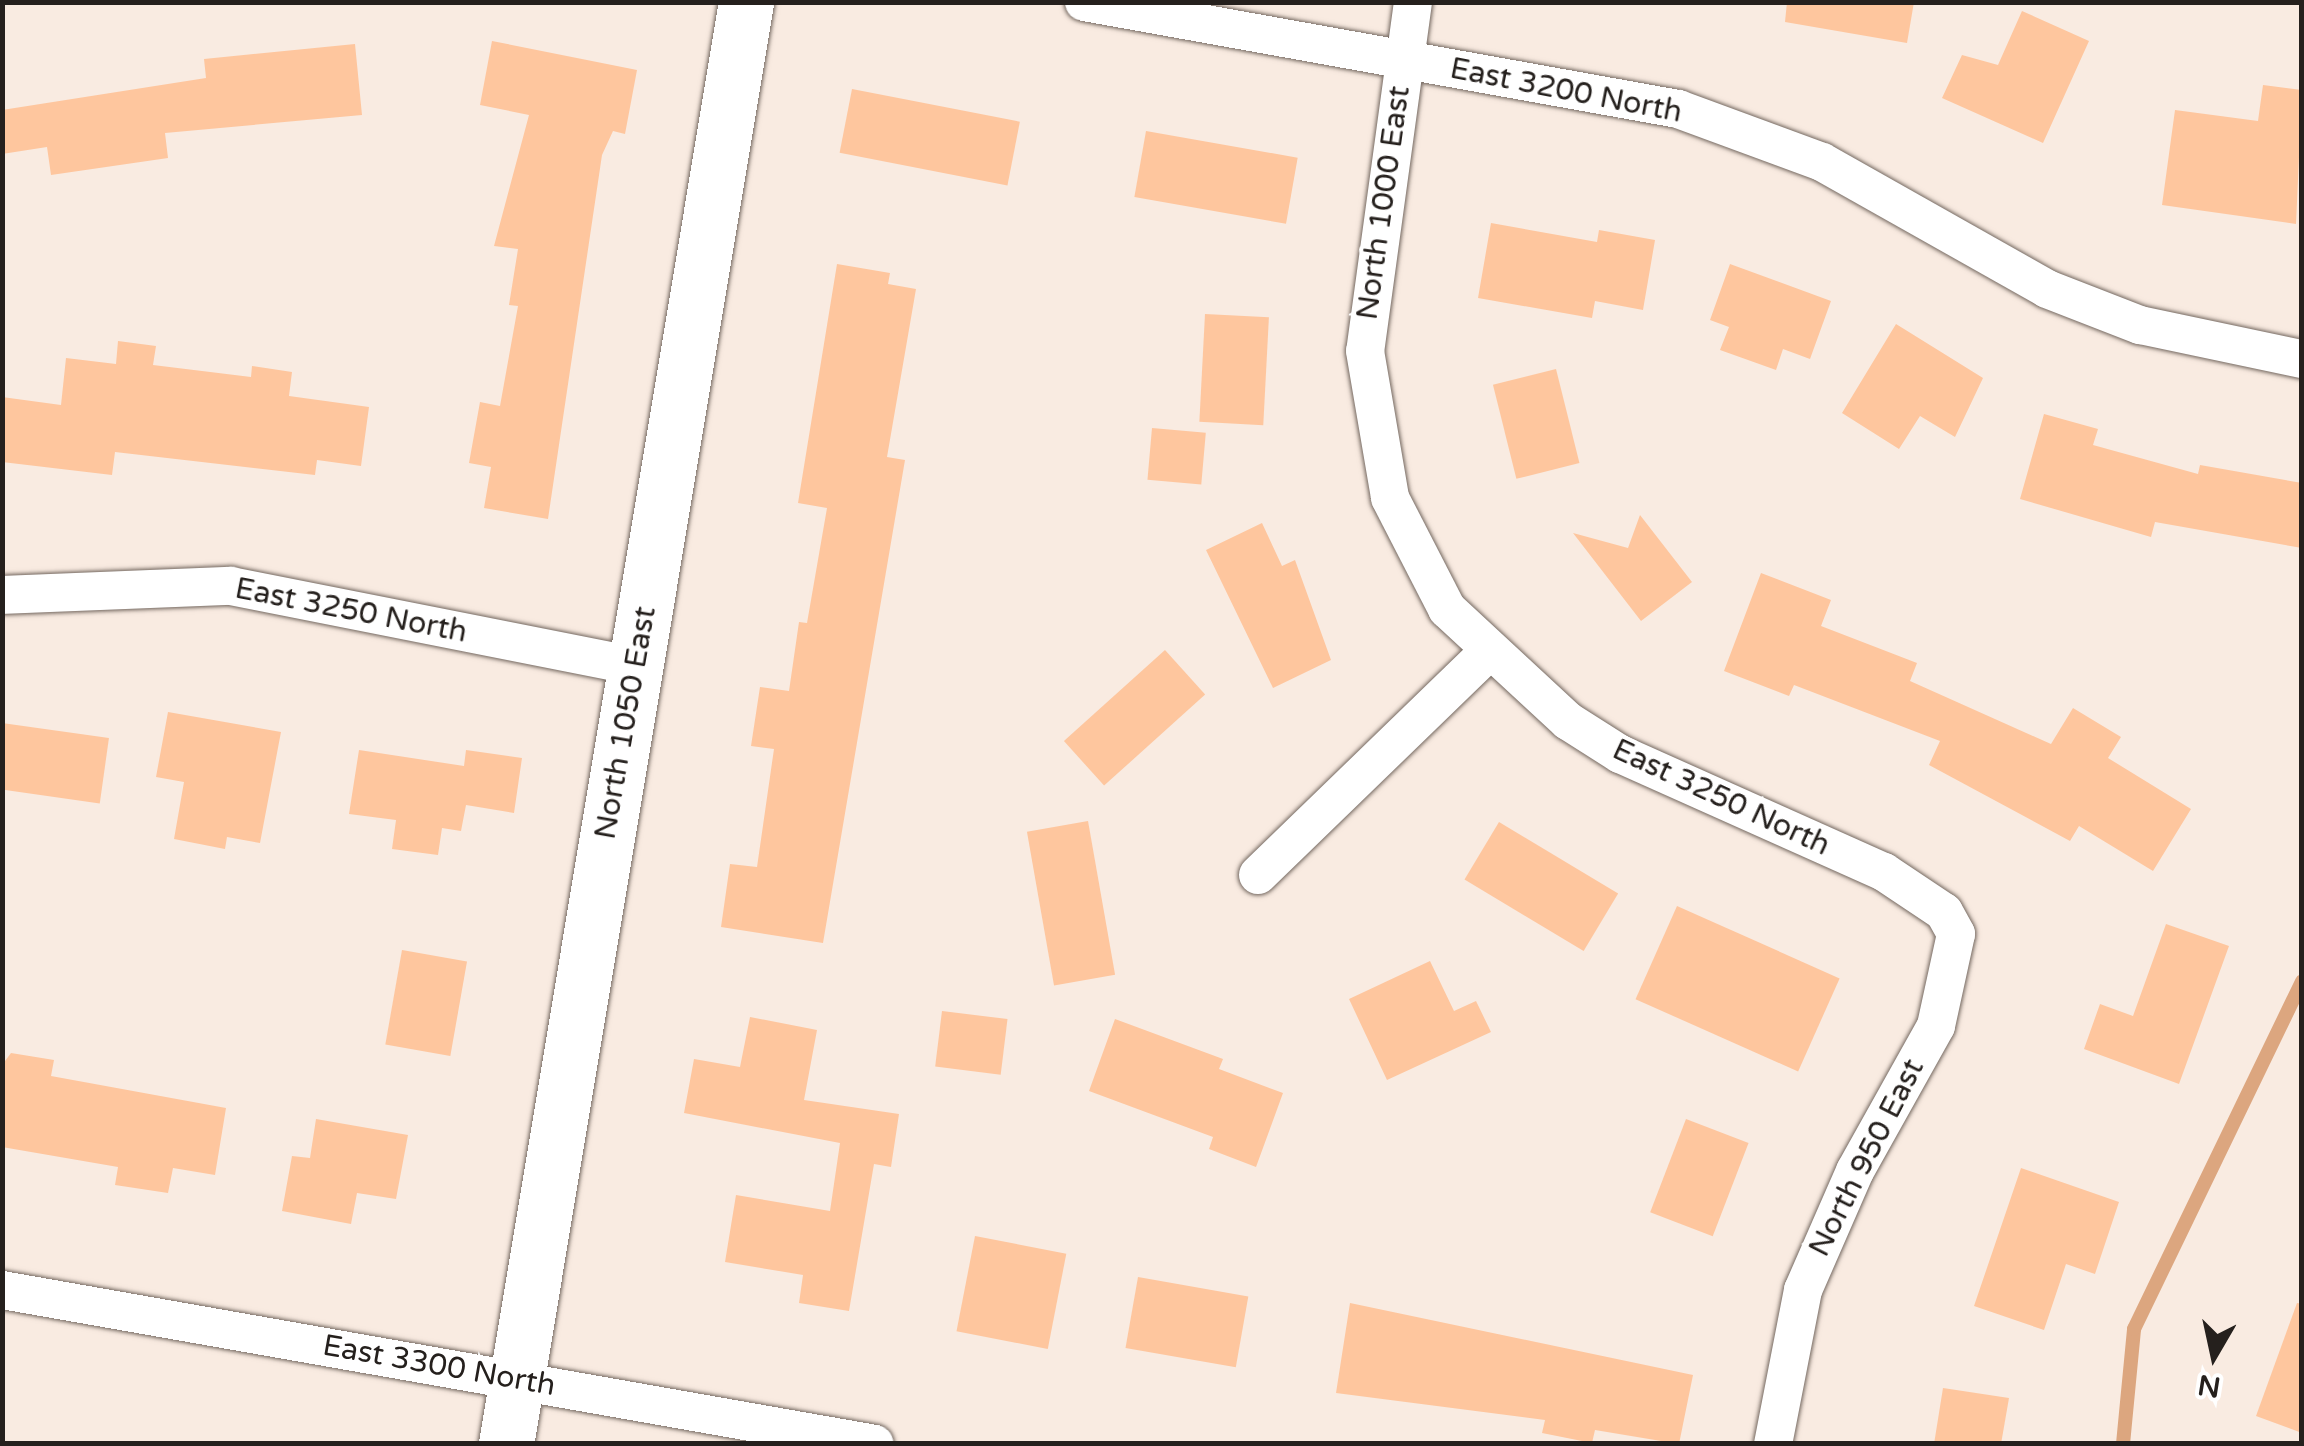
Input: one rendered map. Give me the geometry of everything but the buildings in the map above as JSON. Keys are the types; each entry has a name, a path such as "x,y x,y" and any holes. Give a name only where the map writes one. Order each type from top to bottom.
{"street":[{"name":"North 1050 East","path":"506,1444 746,2"},
{"name":"East 3200 North","path":"1084,2 1678,109 1822,162 2047,289 2140,325 2302,359"},
{"name":"North 1000 East","path":"1413,2 1368,286 1370,424 1419,557 1447,609 1488,654"},
{"name":"East 3250 North","path":"2,596 231,586 636,666"},
{"name":"East 3250 North","path":"1488,654 1620,754 1884,872 1944,912 1956,934"},
{"path":"1258,875 1488,654"},
{"name":"North 950 East","path":"1773,1444 1803,1290 1854,1170 1936,1026 1956,934"},
{"name":"East 3300 North","path":"2,1290 875,1444"}],"waterway":[{"path":"2123,1444 2134,1329 2302,982"}]}
